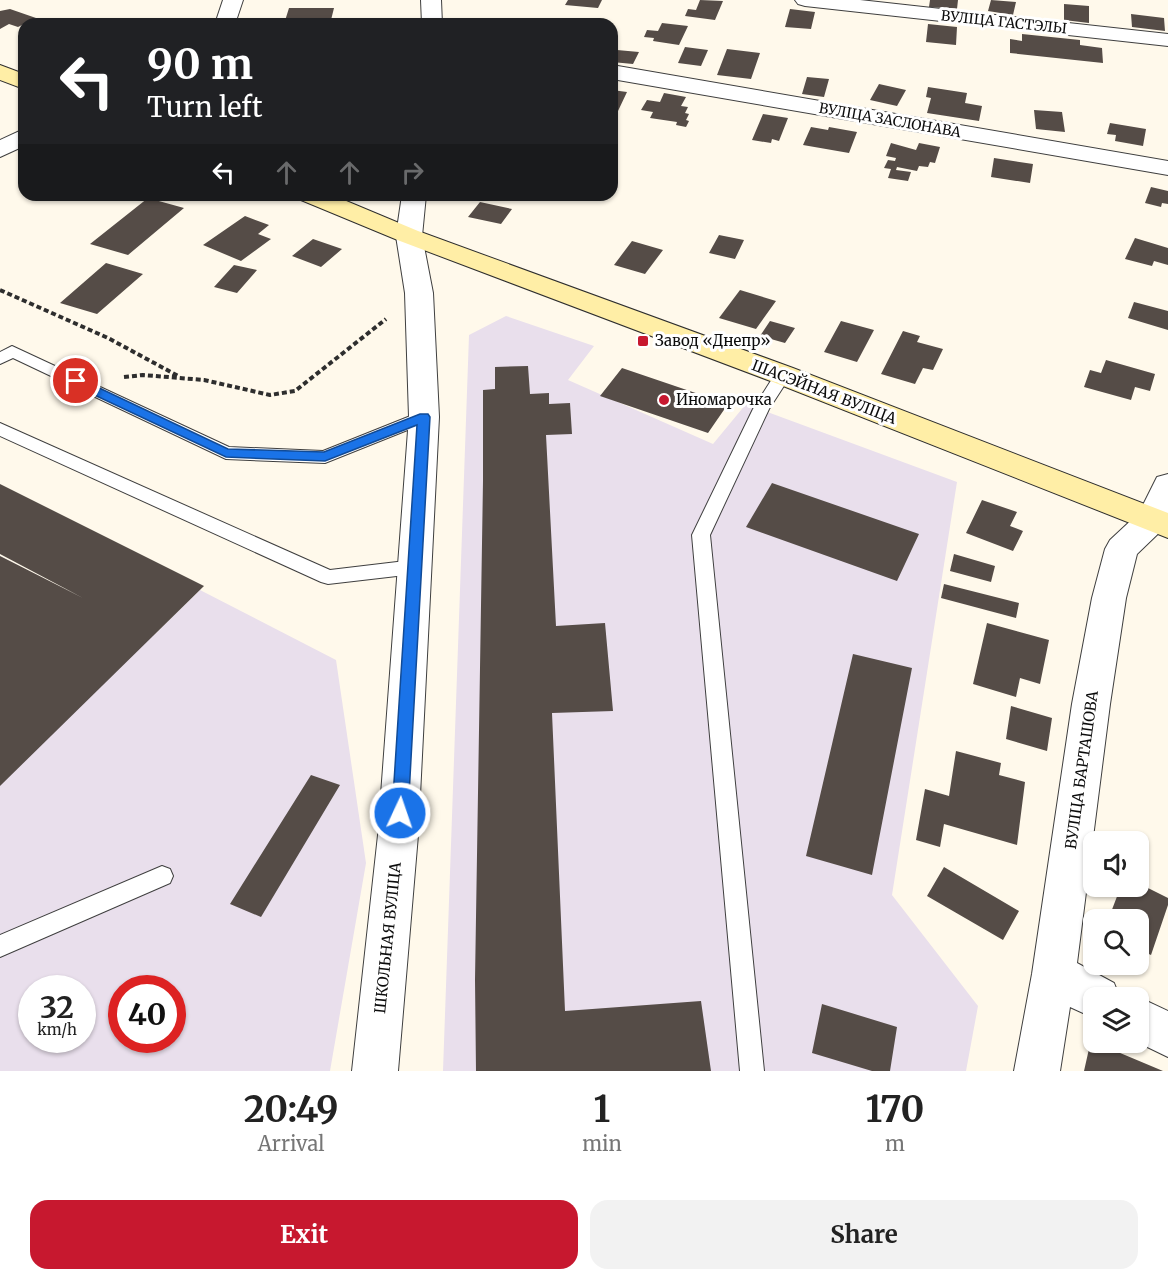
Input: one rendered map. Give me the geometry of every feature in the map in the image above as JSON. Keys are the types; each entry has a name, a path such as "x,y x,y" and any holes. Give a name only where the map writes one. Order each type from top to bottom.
{"main road":[{"path":"0,72 18,80"},
{"name":"ШАСЭЙНАЯ ВУЛІЦА","path":"324,201 409,236 783,375 1160,523"}],"street":[{"path":"227,18 233,0"},
{"path":"431,0 432,18"},
{"name":"ВУЛІЦА ГАСТЭЛЫ","path":"805,0 1168,40"},
{"name":"ВУЛІЦА ЗАСЛОНАВА","path":"618,73 1168,168"},
{"path":"0,150 18,140"},
{"name":"ШКОЛЬНАЯ ВУЛІЦА","path":"375,1071 399,835 424,417 419,293 409,236 413,201"},
{"name":"ВУЛІЦА БАРТАШОВА","path":"1037,1071 1054,974 1090,704 1108,598 1122,549 1160,523 1168,485"},
{"path":"1054,974 1083,990"},
{"path":"1149,1025 1168,1035"}],"lane":[{"path":"0,359 12,351 226,453 325,457 424,417"},
{"path":"752,1071 700,535 761,409 783,375"},
{"path":"0,429 328,576 414,567"},
{"path":"0,946 162,876"}],"path":[{"path":"0,290 108,338 184,378"},
{"path":"76,381 143,375 204,380 270,395 295,391 419,293"}],"shaded area":[{"path":"506,316 594,346 568,380 713,444 746,404 957,482 892,895 978,1006 966,1071 443,1071 469,335"},
{"path":"0,556 154,635 200,590 336,660 366,863 330,1071 0,1071"}],"building":[{"path":"568,0 602,0 598,8 565,5"},
{"path":"700,0 723,1 715,20 685,16 688,9 696,10"},
{"path":"930,0 958,0 957,9 929,7"},
{"path":"991,0 1016,2 1013,15 988,11"},
{"path":"1064,4 1089,6 1089,23 1064,20"},
{"path":"289,8 334,8 332,18 286,18"},
{"path":"10,9 36,18 18,18 18,27 9,24 0,29 0,11"},
{"path":"790,9 815,12 811,29 785,27"},
{"path":"1131,14 1164,18 1165,31 1132,27"},
{"path":"662,23 688,26 679,45 653,41 654,38 644,37 647,30 658,31"},
{"path":"928,24 957,27 956,45 926,42"},
{"path":"1022,34 1080,40 1080,45 1102,48 1103,63 1010,53 1010,39 1022,41"},
{"path":"685,47 708,50 701,66 678,63"},
{"path":"727,49 760,53 751,79 717,75"},
{"path":"618,50 639,52 633,64 618,63"},
{"path":"807,77 829,79 824,97 802,94"},
{"path":"879,84 906,90 897,106 870,100"},
{"path":"928,87 967,93 965,103 982,106 979,121 927,113 931,98 926,97"},
{"path":"618,91 627,92 618,111"},
{"path":"664,93 686,97 681,106 688,107 685,113 689,114 686,120 689,121 686,127 676,125 677,122 650,118 653,112 641,110 647,100 660,102"},
{"path":"1034,110 1062,112 1065,132 1036,129"},
{"path":"763,114 788,118 779,141 772,139 771,143 752,140"},
{"path":"1110,123 1146,129 1143,146 1115,141 1116,135 1107,134"},
{"path":"811,127 828,130 829,127 857,132 849,153 803,145"},
{"path":"891,143 916,150 919,143 940,147 935,163 930,162 928,167 919,166 917,171 897,167 896,170 911,172 908,181 888,178 891,169 884,168 888,160 895,161 896,158 886,156"},
{"path":"994,158 1033,164 1030,183 991,177"},
{"path":"1151,187 1168,191 1168,204 1162,203 1161,207 1145,203"},
{"path":"144,201 159,201 184,208 128,255 90,244"},
{"path":"480,202 512,209 501,224 468,217"},
{"path":"245,216 269,225 258,234 271,239 241,261 203,245"},
{"path":"719,235 744,240 735,259 709,253"},
{"path":"1135,238 1168,248 1168,265 1154,261 1152,266 1125,259"},
{"path":"313,239 342,249 321,267 292,256"},
{"path":"632,241 663,250 645,274 614,265"},
{"path":"106,263 143,274 97,314 60,303"},
{"path":"234,265 257,270 237,293 214,287"},
{"path":"740,290 776,301 756,329 719,318"},
{"path":"1134,302 1168,311 1168,330 1128,318"},
{"path":"770,321 795,328 785,343 760,336"},
{"path":"841,321 874,330 857,362 824,352"},
{"path":"903,331 920,336 917,342 943,349 933,370 923,368 915,384 881,374"},
{"path":"1106,360 1155,374 1150,391 1135,387 1131,400 1084,387 1090,370 1101,373"},
{"path":"528,366 530,394 549,393 549,404 570,403 572,434 546,435 556,626 605,623 613,711 552,713 565,1011 701,1001 711,1071 476,1071 475,980 483,390 495,389 495,367"},
{"name":"Иномарочка","path":"622,368 728,404 708,433 600,396"},
{"path":"772,483 919,534 897,581 746,527"},
{"path":"0,484 204,586 0,786 0,556 83,598 0,554"},
{"path":"982,500 1017,512 1010,526 1023,531 1013,551 966,533"},
{"path":"954,554 995,566 991,582 950,571"},
{"path":"944,584 1019,603 1016,618 941,598"},
{"path":"987,623 1049,640 1040,684 1020,678 1016,697 973,684"},
{"path":"853,654 912,668 872,875 806,856"},
{"path":"1011,706 1052,718 1047,751 1006,739"},
{"path":"956,751 1001,763 999,775 1025,782 1017,845 944,824 940,847 916,840 925,789 949,796"},
{"path":"311,775 340,785 261,917 230,904"},
{"path":"944,867 1019,911 1003,940 927,896"},
{"path":"1149,888 1168,898 1168,905 1151,955 1149,954 1149,909 1112,909 1117,897 1149,897"},
{"path":"822,1004 897,1027 890,1071 872,1071 812,1053"},
{"path":"1088,1053 1120,1053 1163,1071 1084,1071"}],"place":[{"name":"Завод «Днепр»","path":"643,341"},
{"name":"Иномарочка","path":"664,400"}],"route":[{"path":"76,381 226,453 325,457 424,417 400,813"}]}
